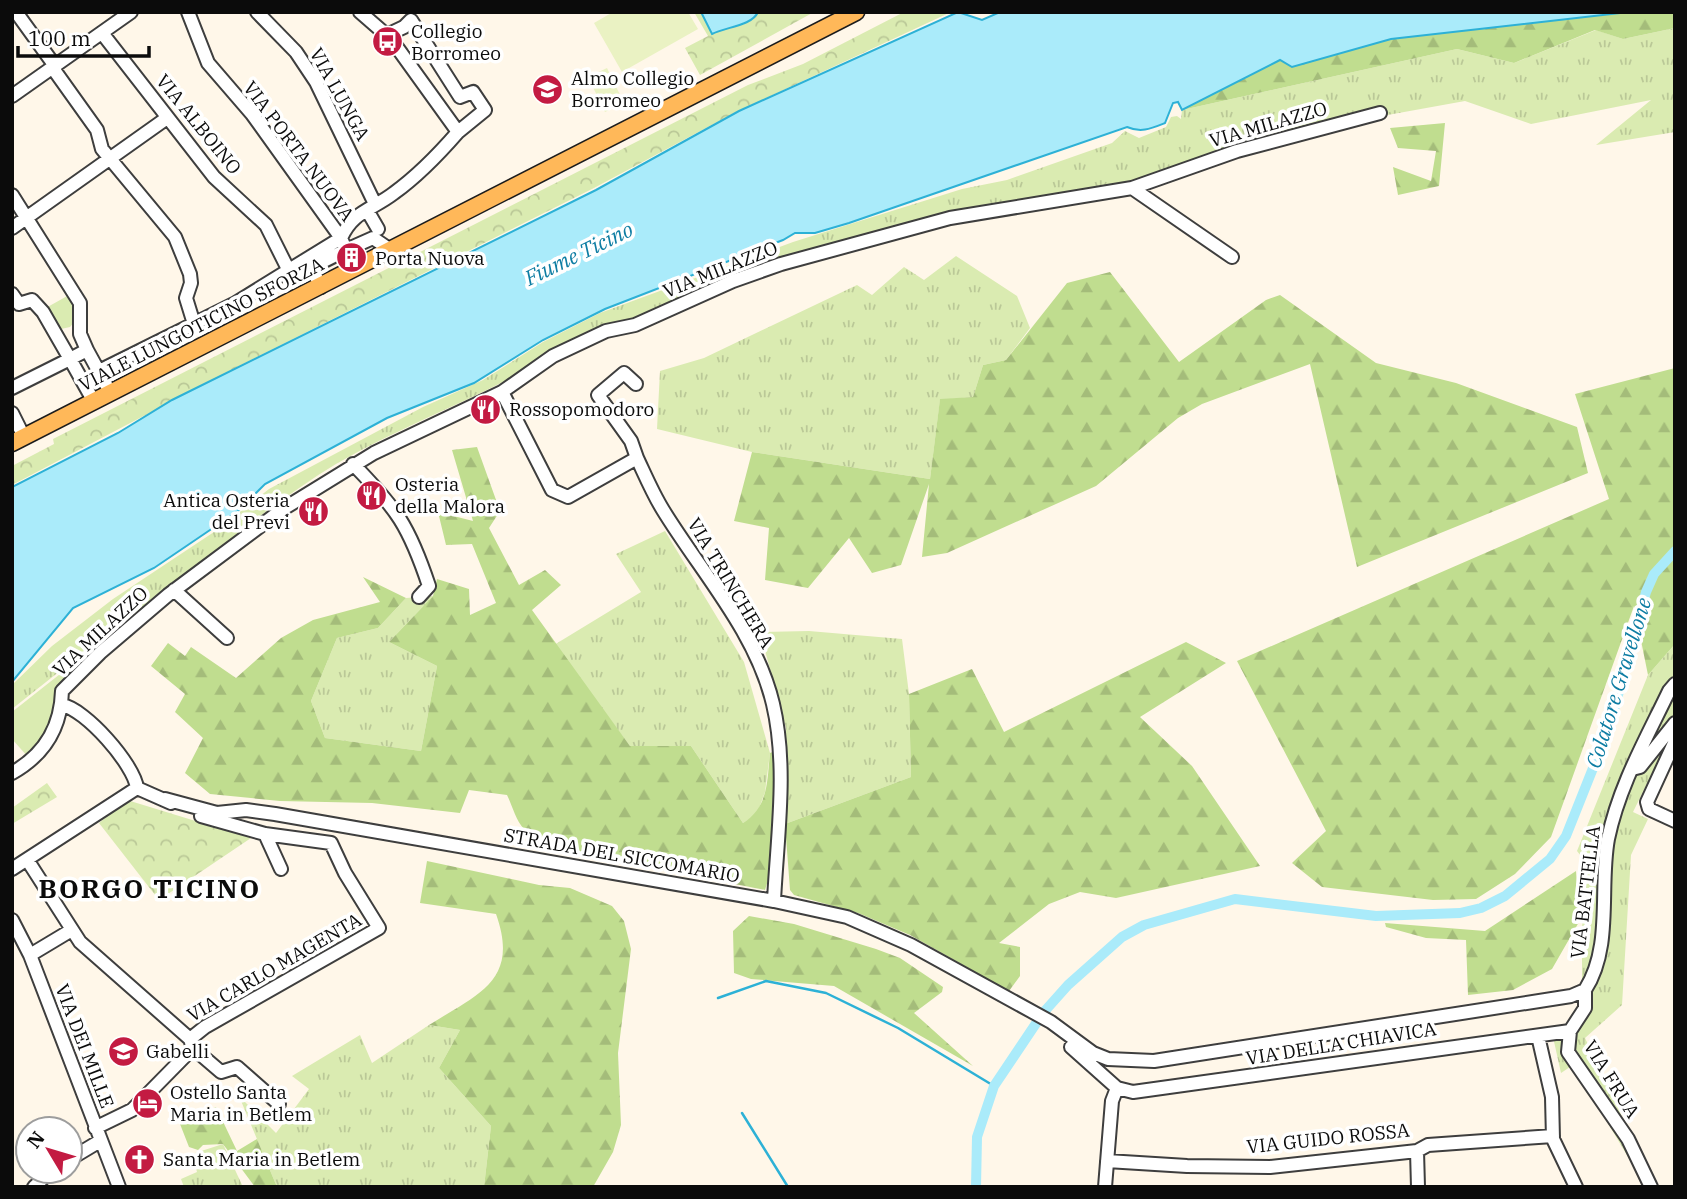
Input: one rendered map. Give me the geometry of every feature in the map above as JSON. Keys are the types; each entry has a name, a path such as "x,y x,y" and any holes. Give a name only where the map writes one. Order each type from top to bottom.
{"main road":[{"name":"VIALE LUNGOTICINO SFORZA","path":"18,440 393,251 682,98 856,12"}],"street":[{"path":"12,96 131,12"},
{"name":"VIA PORTA NUOVA","path":"188,12 208,63 259,124 344,244"},
{"name":"VIA LUNGA","path":"257,12 296,52 316,82 378,229"},
{"path":"360,12 387,35 458,132"},
{"path":"387,35 404,27 411,16 424,12"},
{"path":"17,13 97,130 103,149 174,237 184,254 191,283 186,298 194,324"},
{"path":"321,287 314,272 318,264 344,244 349,221 431,164 458,132 485,110 473,92 460,97 411,16"},
{"name":"VIA ALBOINO","path":"103,33 214,177 266,225 289,271"},
{"name":"VIA MILAZZO","path":"12,772 28,764 49,742 62,705 62,691 100,653 174,590 283,509 353,464 502,392 553,356 606,331 635,325 757,271 950,218 1132,188 1237,151 1380,113"},
{"path":"12,228 167,118"},
{"path":"1132,188 1232,257"},
{"path":"12,195 80,303 80,334 110,392"},
{"path":"99,370 194,324 344,244 373,238 393,251"},
{"path":"12,294 19,304 32,300 53,330 93,400"},
{"path":"53,330 60,334 80,334"},
{"path":"12,388 87,350"},
{"name":"VIA TRINCHERA","path":"636,384 624,373 598,395 631,441 662,509 752,650 773,704 779,780 774,901"},
{"path":"502,392 552,490 562,496 568,498 637,458"},
{"path":"12,413 18,440"},
{"path":"353,464 392,504 414,541 429,586 419,597"},
{"name":"VIA MILAZZO","path":"174,590 227,638"},
{"name":"VIA BATTELLA","path":"1585,990 1592,979 1599,953 1608,842 1615,809 1669,691 1675,684"},
{"path":"62,705 79,714 111,744 131,769 136,788"},
{"path":"1632,769 1640,767 1675,723"},
{"path":"1675,741 1647,802 1649,809 1675,821"},
{"path":"136,788 219,822 265,834 281,869"},
{"path":"12,869 136,788"},
{"name":"STRADA DEL SICCOMARIO","path":"165,799 217,813 246,810 275,814 774,901 847,917 880,930 1051,1022"},
{"name":"VIA CARLO MAGENTA","path":"84,1146 132,1110 191,1044 379,928 345,873 331,843 265,834"},
{"path":"28,861 70,931 221,1072 237,1067 279,1104"},
{"name":"VIA DEI MILLE","path":"12,920 30,955 119,1187"},
{"path":"30,955 70,931"},
{"path":"1051,1022 1079,1044 1108,1059 1154,1061 1571,996 1585,990"},
{"name":"VIA FRUA","path":"1585,990 1585,1008 1570,1031 1568,1052 1628,1139 1651,1187"},
{"path":"1051,1022 1072,1048 1117,1088 1112,1101 1105,1187"},
{"name":"VIA DELLA CHIAVICA","path":"1117,1088 1133,1092 1570,1031"},
{"path":"1538,1035 1552,1097 1553,1136 1576,1187"},
{"name":"VIA GUIDO ROSSA","path":"1107,1161 1256,1167 1417,1151 1428,1145 1553,1136"},
{"path":"1417,1151 1419,1187"}],"green space":[{"path":"613,12 688,12 698,29 622,72 594,23"},
{"path":"694,12 814,12 700,75 685,48 708,36"},
{"path":"904,12 951,12 734,113 594,188 237,367 12,485 12,466 54,444 53,439 748,85 803,64"},
{"path":"1629,12 1675,12 1675,28 1623,39 1595,30 1514,63 1457,49 1182,110 1280,60 1292,67 1391,39"},
{"path":"1675,28 1675,132 1596,145 1651,100 1531,124 1465,101 1371,118 1127,184 938,217 602,328 513,377 336,464 272,507 93,654 70,663 12,709 12,685 52,646 113,599 217,530 269,489 423,407 483,380 543,342 600,313 793,242 962,189 1007,180 1112,143 1125,131 1139,138 1166,127 1171,117 1177,116 1181,119 1182,110 1457,49 1514,63 1596,30 1623,39"},
{"path":"607,68 624,103 605,112 588,77"},
{"path":"1445,123 1439,186 1398,195 1393,167 1431,181 1436,151 1398,148 1390,128"},
{"path":"956,256 1017,296 1030,328 1006,360 983,365 973,397 940,400 930,479 752,452 657,429 660,371 704,358 857,285 872,295 904,267 924,280"},
{"path":"1110,272 1179,362 1266,300 1280,295 1376,363 1456,383 1577,427 1588,473 1357,567 1310,364 1202,404 1178,418 1096,486 947,553 922,557 929,484 901,565 872,573 849,538 808,588 765,580 769,528 734,521 752,452 930,479 940,399 973,397 983,365 1006,360 1067,283"},
{"path":"69,295 74,304 76,320 70,327 61,329 44,309"},
{"path":"1675,368 1675,644 1648,675 1634,606 1551,837 1515,874 1476,899 1433,900 1322,887 1292,863 1326,831 1237,661 1609,499 1575,394"},
{"path":"477,447 500,511 489,528 519,585 545,570 561,585 532,610 630,746 691,746 743,823 752,817 762,801 770,753 775,751 774,839 765,890 600,857 541,839 521,826 507,795 469,790 460,813 372,803 280,801 210,794 185,773 203,738 175,712 185,694 151,666 168,643 185,656 191,647 236,678 281,638 313,620 380,602 363,577 406,598 378,628 337,638 311,701 325,738 421,751 437,666 389,642 433,596 437,579 469,589 470,615 496,603 472,544 446,545 438,512 473,521 452,450"},
{"path":"665,531 744,662 770,753 765,792 757,814 743,823 691,746 630,746 554,645 641,592 616,554"},
{"path":"433,596 389,642 437,666 421,751 325,738 311,701 337,638 378,628 406,598"},
{"path":"809,631 902,639 909,694 911,777 785,824 786,728 760,632"},
{"path":"1186,642 1226,663 1140,717 1192,766 1260,866 1116,898 1080,892 1049,904 999,943 1020,947 1020,976 1009,991 910,935 858,913 794,895 790,890 785,824 911,777 909,694 972,669 1004,732"},
{"path":"1675,644 1675,727 1633,812 1648,819 1631,855 1622,1005 1585,1038 1655,1187 1646,1187 1573,1065 1561,1073 1553,1037 1566,1035 1582,1005 1582,927 1588,865 1577,851 1648,675"},
{"path":"93,658 58,692 47,742 28,757 12,739 12,712 74,663"},
{"path":"47,783 57,797 12,824 12,808"},
{"path":"127,800 251,838 159,900 99,823"},
{"path":"427,861 539,885 570,888 612,906 624,921 631,949 618,1053 621,1125 613,1152 593,1187 484,1187 491,1126 439,1068 460,1030 429,1025 464,1004 490,983 503,955 502,937 496,914 420,903"},
{"path":"1576,871 1579,922 1552,969 1513,990 1468,995 1466,940 1426,938 1386,927 1385,923 1485,931"},
{"path":"749,916 794,924 900,958 943,987 942,992 914,1013 973,1066 834,986 751,979 734,973 733,931"},
{"path":"429,1025 460,1030 439,1068 491,1126 484,1187 277,1187 239,1096 276,1133 309,1089 292,1076 360,1035 372,1063"},
{"path":"216,1107 237,1151 257,1139 277,1187 255,1187 223,1144 203,1145 198,1150 189,1147 180,1124"},
{"path":"223,1144 243,1187 184,1187 181,1179 197,1172 192,1154"}],"water":[{"path":"701,12 758,12 744,23 712,34"},
{"name":"Fiume Ticino","path":"958,12 982,20 1000,12 1629,12 1391,39 1292,67 1280,60 1182,110 1178,102 1173,103 1165,123 1155,127 1141,130 1127,127 849,223 815,233 795,233 605,309 543,340 474,383 387,418 265,484 238,511 154,568 73,608 12,682 12,487 118,433 172,400 596,190 739,111"}],"waterway":[{"name":"Colatore Gravellone","path":"976,1187 977,1137 994,1086 1043,1013 1068,985 1122,937 1144,925 1235,899 1376,916 1460,913 1481,908 1505,896 1550,859 1566,836 1609,728 1646,592 1654,574 1675,551"},
{"path":"718,998 766,981 826,993 898,1028 994,1086"},
{"path":"742,1113 788,1187"}],"place":[{"name":"Collegio Borromeo","path":"388,42"},
{"name":"Almo Collegio Borromeo","path":"548,89"},
{"name":"Porta Nuova","path":"352,258"},
{"name":"Rossopomodoro","path":"486,409"},
{"name":"Osteria della Malora","path":"372,495"},
{"name":"Antica Osteria del Previ","path":"313,511"},
{"name":"Gabelli","path":"123,1051"},
{"name":"Ostello Santa Maria in Betlem","path":"147,1103"},
{"name":"Santa Maria in Betlem","path":"140,1159"}],"district":[{"name":"BORGO TICINO","path":"150,889"}]}
